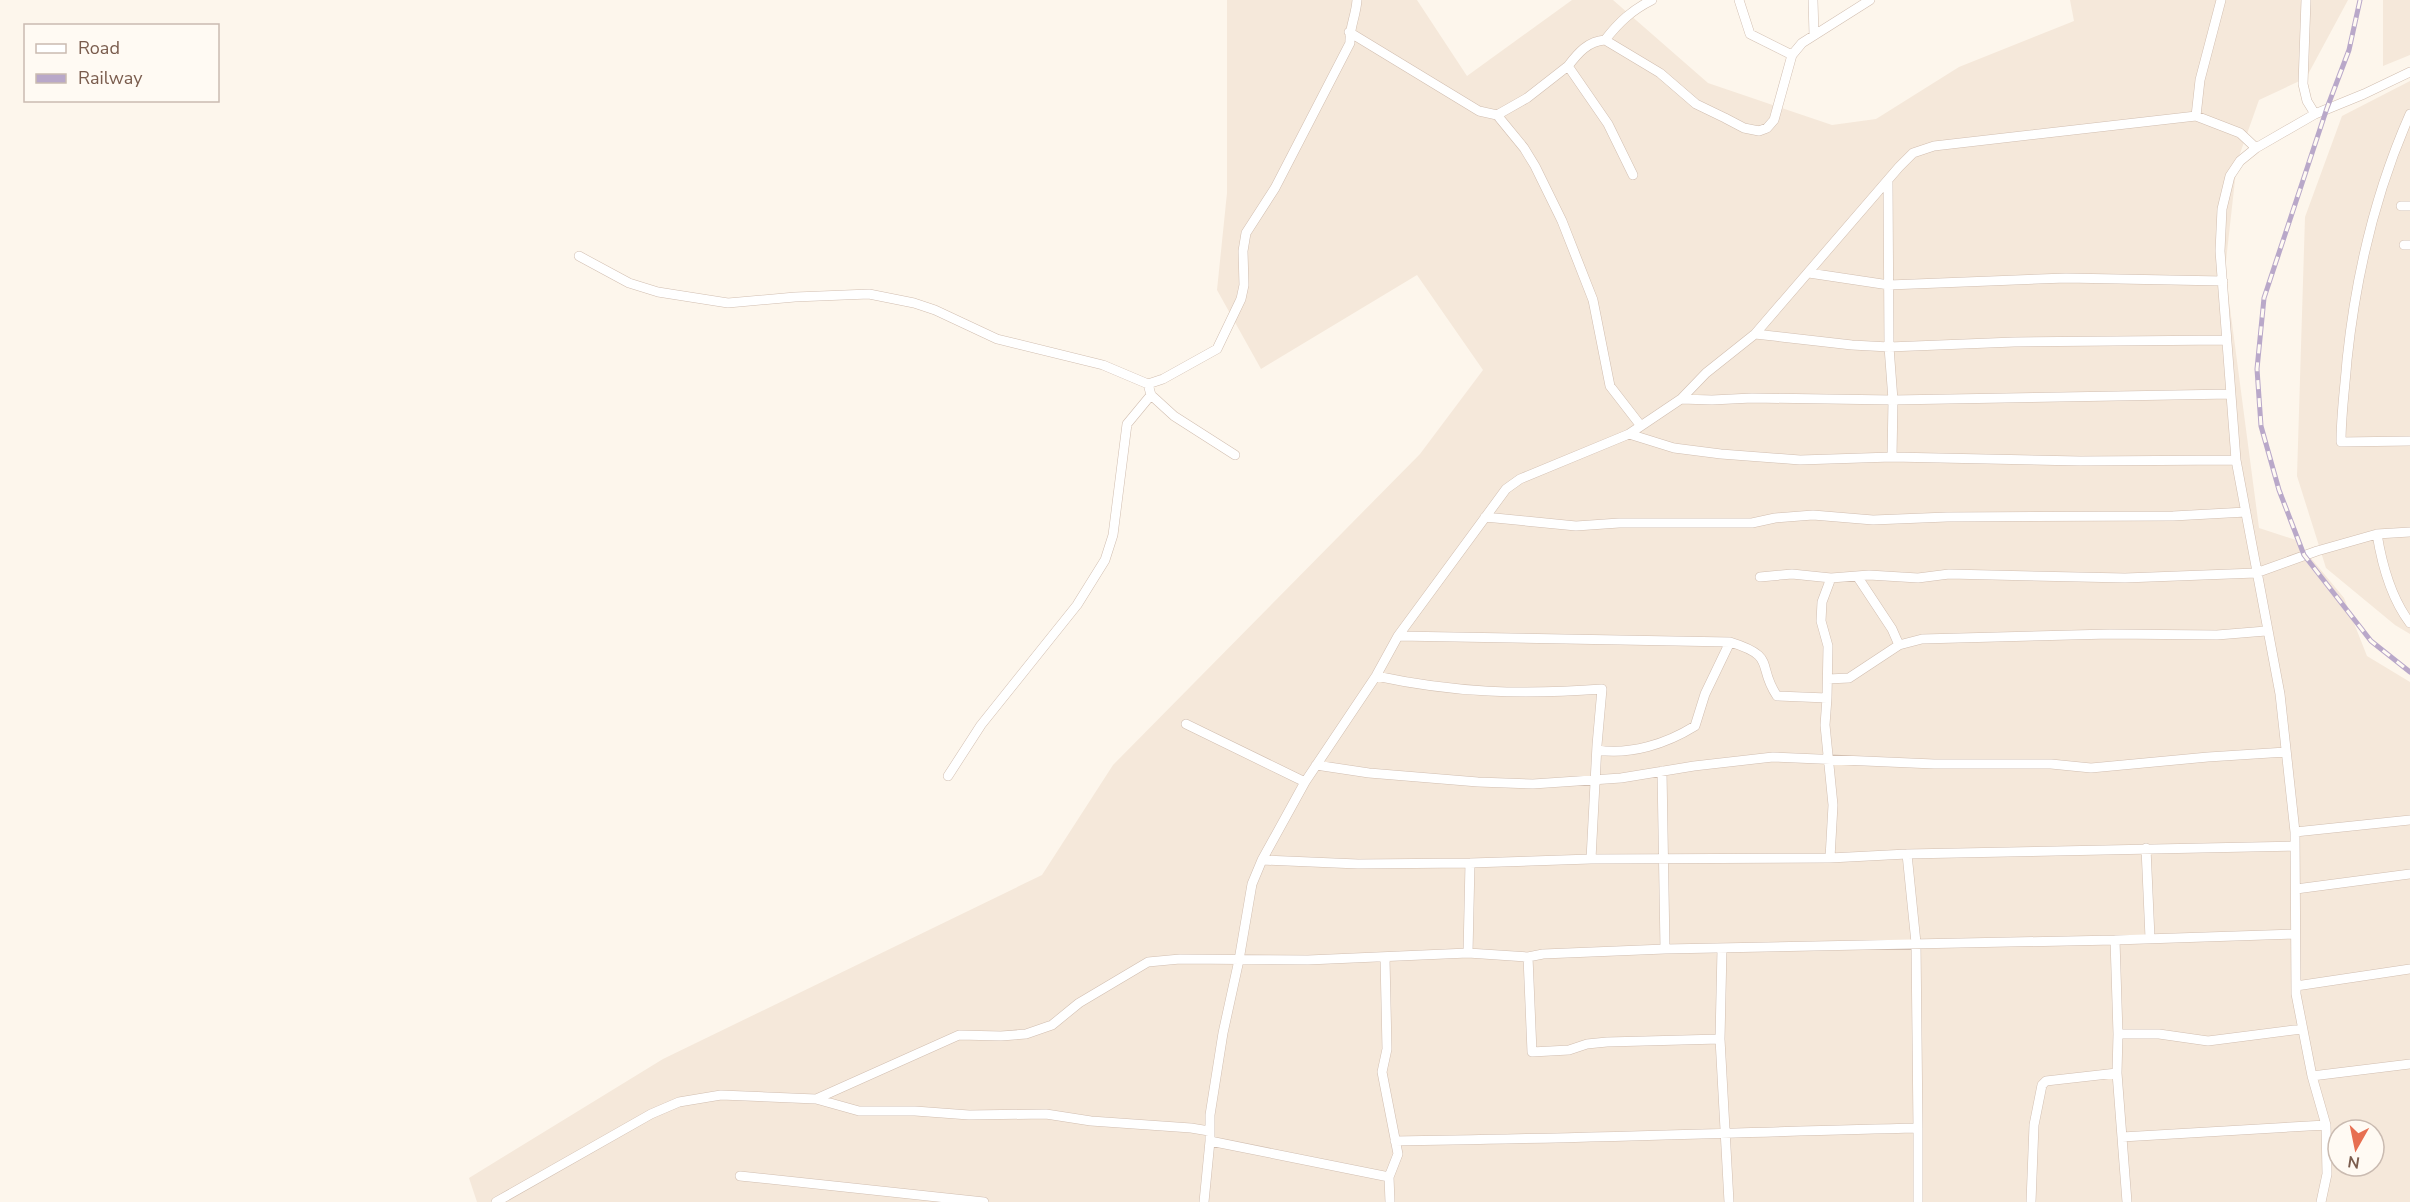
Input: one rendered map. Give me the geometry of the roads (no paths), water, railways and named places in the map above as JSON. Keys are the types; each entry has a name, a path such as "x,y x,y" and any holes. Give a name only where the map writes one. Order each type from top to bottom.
{"street":[{"path":"579,256 629,283 658,292 728,303 853,294 876,295 914,303 935,310 997,339 1103,365 1148,384 1163,379 1207,356 1217,349 1227,333 1241,299 1246,233 1275,188 1350,43 1349,32 1356,17 1357,0"},
{"path":"1605,40 1619,22 1636,8 1652,0"},
{"path":"1739,0 1750,34 1792,55"},
{"path":"1813,0 1814,35"},
{"path":"1497,115 1527,98 1568,66 1583,49 1605,40 1660,73 1696,104 1744,128 1759,130 1767,128 1774,120 1792,55 1802,43 1870,0"},
{"path":"2196,116 2200,80 2221,0"},
{"path":"2306,0 2303,84 2307,101 2315,114"},
{"path":"1349,32 1479,111 1497,115 1524,148 1562,221 1593,300 1610,386 1641,426"},
{"path":"1568,66 1608,124 1633,175"},
{"path":"2122,1137 2326,1125 2312,1076 2296,986 2295,831 2280,694 2266,631 2236,460 2220,251 2222,209 2230,176 2240,160 2256,148 2315,114 2410,72"},
{"path":"2410,114 2374,208 2353,304 2343,404 2342,442 2410,441"},
{"path":"1204,1202 1209,1136 1223,1033 1252,884 1262,860 1305,782 1376,676 1398,636 1506,489 1520,479 1629,434 1681,399 1706,373 1755,334 1914,153 1934,146 2196,116 2240,133 2256,148"},
{"path":"1888,182 1889,347 1893,400 1892,457"},
{"path":"1809,273 1889,285 2066,278 2223,282"},
{"path":"1755,334 1889,347 2014,342 2226,340"},
{"path":"1148,384 1151,395 1174,416 1235,455"},
{"path":"1681,399 1893,400 2231,394"},
{"path":"948,776 981,725 1077,605 1105,560 1113,535 1127,424 1151,395"},
{"path":"1629,434 1674,448 1800,460 1892,457 2080,461 2236,460"},
{"path":"1485,517 1576,526 1620,523 1752,523 1775,518 1813,515 1873,520 1947,517 2173,516 2246,512"},
{"path":"1760,577 1792,574 1831,578 1857,576 1918,578 1949,574 2125,578 2256,573 2317,551 2377,534 2410,532"},
{"path":"2377,534 2382,566 2398,603 2410,623"},
{"path":"1857,576 1892,629 1899,645"},
{"path":"1830,858 1833,805 1825,725 1828,680 1827,646 1821,621 1821,602 1831,578"},
{"path":"2398,603 2410,605"},
{"path":"1828,680 1840,680 1857,674 1899,645 1922,639 2110,634 2217,635 2266,631"},
{"path":"1398,636 1730,642 1758,653 1765,663 1778,696 1827,698"},
{"path":"1597,750 1615,753 1645,748 1677,736 1695,726 1705,694 1730,642"},
{"path":"1376,676 1427,687 1471,691 1519,693 1602,689 1592,859"},
{"path":"1186,724 1305,782"},
{"path":"1316,765 1370,773 1533,784 1596,780 1773,757 1934,764 2051,764 2091,768 2208,757 2286,753"},
{"path":"1662,771 1665,949"},
{"path":"2295,831 2410,820"},
{"path":"1262,860 1358,864 1470,863 1592,859 1830,858 1907,854 2295,846"},
{"path":"2146,848 2150,938"},
{"path":"1907,854 1916,943 1918,1202"},
{"path":"1468,953 1470,863"},
{"path":"2296,889 2410,874"},
{"path":"816,1099 959,1035 1009,1036 1026,1034 1052,1026 1079,1003 1148,962 1180,958 1239,960 1385,958 1468,953 1528,957 1543,954 1665,949 2294,934"},
{"path":"2115,940 2117,1073 2127,1202"},
{"path":"1722,949 1720,1039 1730,1202"},
{"path":"1528,957 1532,1052 1569,1050 1587,1044 1607,1042 1720,1039"},
{"path":"1385,958 1387,1049 1382,1072 1398,1154 1389,1177 1390,1202"},
{"path":"2296,986 2410,969"},
{"path":"2118,1034 2159,1034 2208,1041 2302,1029"},
{"path":"2312,1076 2410,1064"},
{"path":"2031,1202 2034,1125 2042,1085 2046,1081 2117,1073"},
{"path":"496,1202 511,1197 651,1114 679,1102 721,1095 816,1099 859,1111 915,1111 969,1115 1046,1114 1091,1121 1191,1128 1209,1136 1389,1177"},
{"path":"1395,1141 1542,1140 1727,1132 1917,1128"},
{"path":"740,1176 984,1202"},
{"path":"2321,1202 2326,1178"}],"railway":[{"path":"2360,0 2349,50 2327,108 2264,298 2257,369 2261,426 2279,490 2304,555 2371,641 2410,672"}]}
